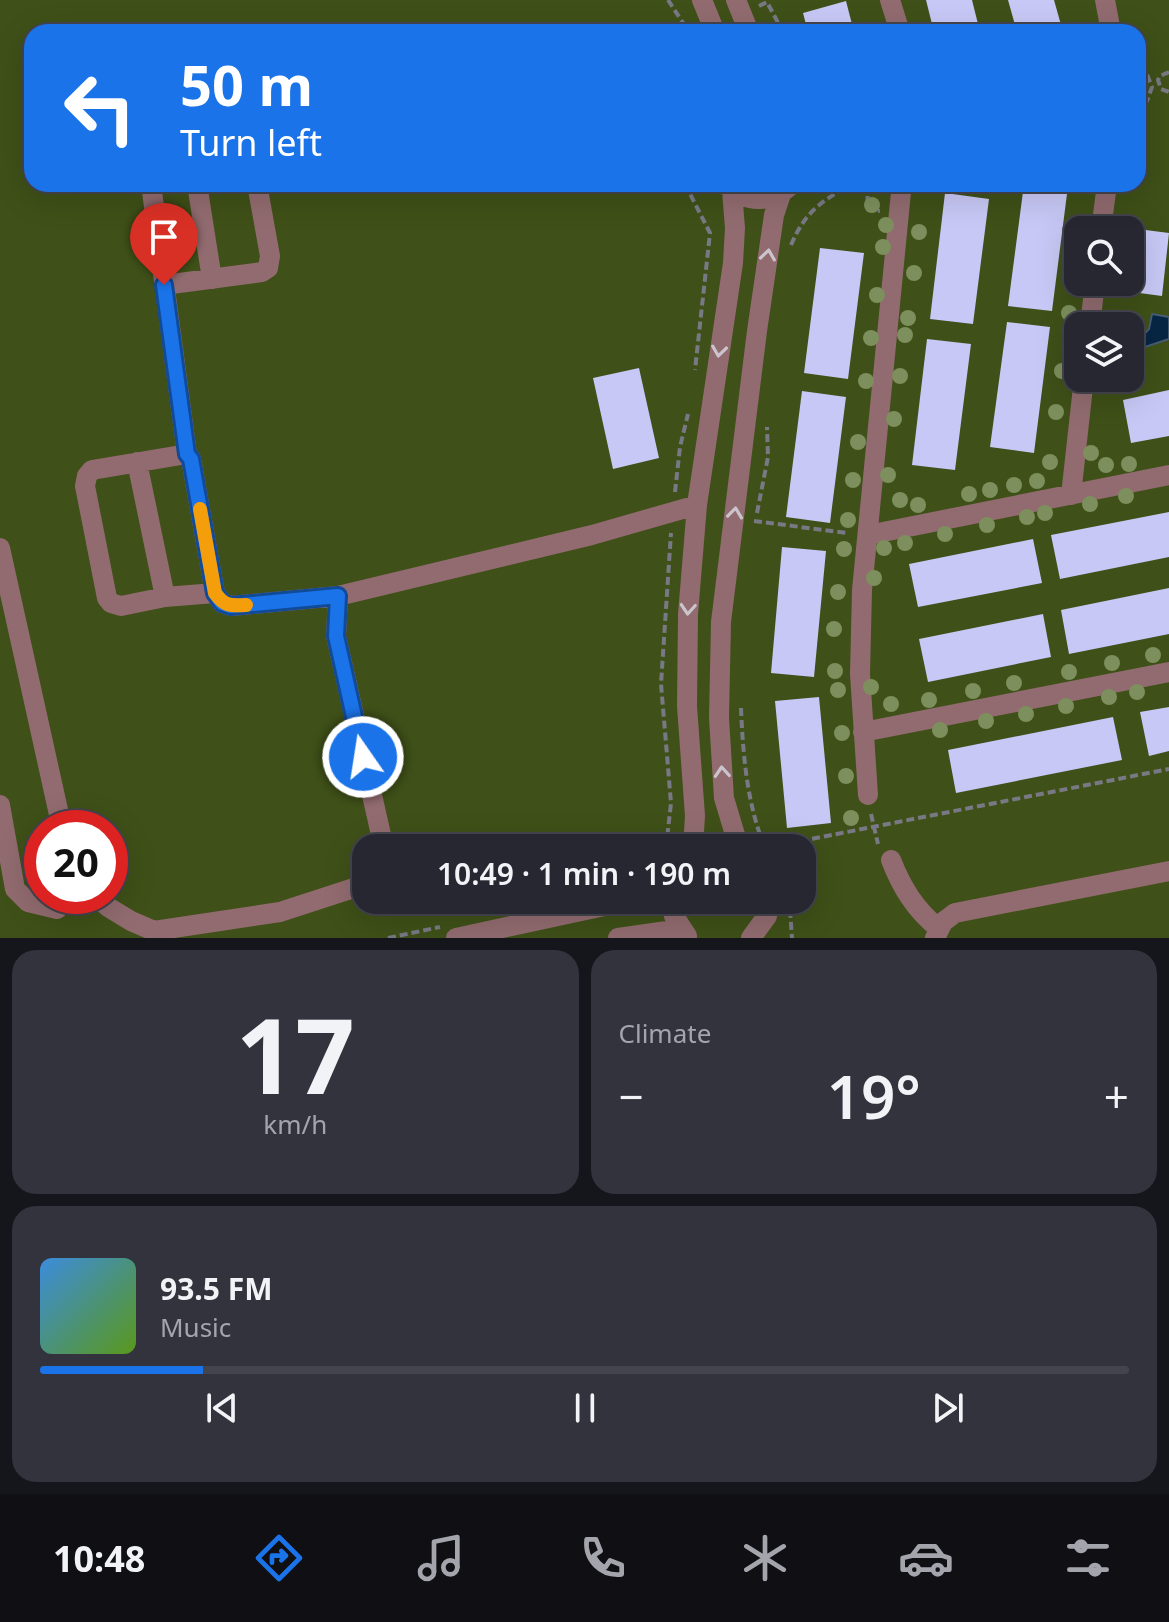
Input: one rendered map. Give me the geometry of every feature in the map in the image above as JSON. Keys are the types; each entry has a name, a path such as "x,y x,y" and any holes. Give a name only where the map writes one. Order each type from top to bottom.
{"street":[{"path":"702,0 712,24"},
{"path":"890,0 898,24"},
{"path":"1105,0 1110,24"},
{"path":"152,192 187,454 191,459 215,593 222,603 231,606 338,596 592,535 697,505"},
{"path":"198,192 212,279"},
{"path":"164,285 262,272 268,268 270,256 258,192"},
{"path":"694,834 686,660 697,505 733,263 735,228 729,192"},
{"path":"735,192 761,200 779,192"},
{"path":"734,834 727,815 719,718 721,622 757,331 773,225 785,192"},
{"path":"868,795 861,632 901,192"},
{"path":"1103,216 1106,192"},
{"path":"1071,495 1082,392"},
{"path":"187,454 92,470 87,476 85,486 107,598 121,606 165,597 215,593"},
{"path":"137,462 165,597"},
{"path":"868,535 1169,475"},
{"path":"0,548 58,810"},
{"path":"338,596 336,636 381,834"},
{"path":"863,732 1169,672"},
{"path":"0,805 15,889 24,899"},
{"path":"891,860 910,899 937,933 955,913 1169,871"},
{"path":"121,914 154,931 280,912 352,889"},
{"path":"456,938 567,914"},
{"path":"618,938 685,934 674,914"},
{"path":"751,938 765,914"},
{"path":"769,914 771,938"}],"path":[{"path":"668,0 684,24"},
{"path":"742,15 766,1 779,24"},
{"path":"1146,72 1152,87 1146,102"},
{"path":"1159,86 1160,76 1169,72"},
{"path":"1152,87 1159,86 1169,92"},
{"path":"786,257 801,222 826,198 838,192"},
{"path":"752,532 768,457 767,424"},
{"path":"754,521 868,535"},
{"path":"741,693 745,766 759,834"},
{"path":"816,838 1169,769"},
{"path":"791,914 792,938"}],"green space":[{"path":"0,0 1169,0 1169,938 0,938"}],"water":[{"path":"1152,314 1169,317 1169,339 1144,347 1144,334 1149,329"}],"building":[{"path":"926,0 972,0 978,24 932,24"},
{"path":"1008,0 1054,0 1061,24 1015,24"},
{"path":"846,1 852,24 806,24 803,13"},
{"path":"1023,192 1067,192 1052,311 1008,306"},
{"path":"945,193 989,199 973,324 930,319"},
{"path":"1144,230 1169,233 1162,296 1144,294"},
{"path":"820,248 864,253 848,379 804,373"},
{"path":"1007,322 1050,327 1034,453 990,447"},
{"path":"927,339 971,344 955,470 912,465"},
{"path":"639,368 659,458 613,469 593,378"},
{"path":"1169,390 1169,436 1131,443 1123,400"},
{"path":"802,391 846,397 830,523 786,517"},
{"path":"1169,512 1169,557 1060,579 1051,535"},
{"path":"1033,539 1042,583 918,607 909,564"},
{"path":"782,547 826,551 814,677 771,673"},
{"path":"1169,588 1169,634 1069,654 1061,610"},
{"path":"1043,614 1051,657 928,682 919,639"},
{"path":"819,697 831,823 787,828 775,701"},
{"path":"1169,707 1169,751 1149,756 1140,712"},
{"path":"1113,717 1122,760 956,793 948,750"}],"slow traffic":[{"path":"200,509 215,593 222,603 246,605"}],"route":[{"path":"164,285 187,454 191,459 215,593 222,603 231,606 338,596 336,636 363,757"}]}
